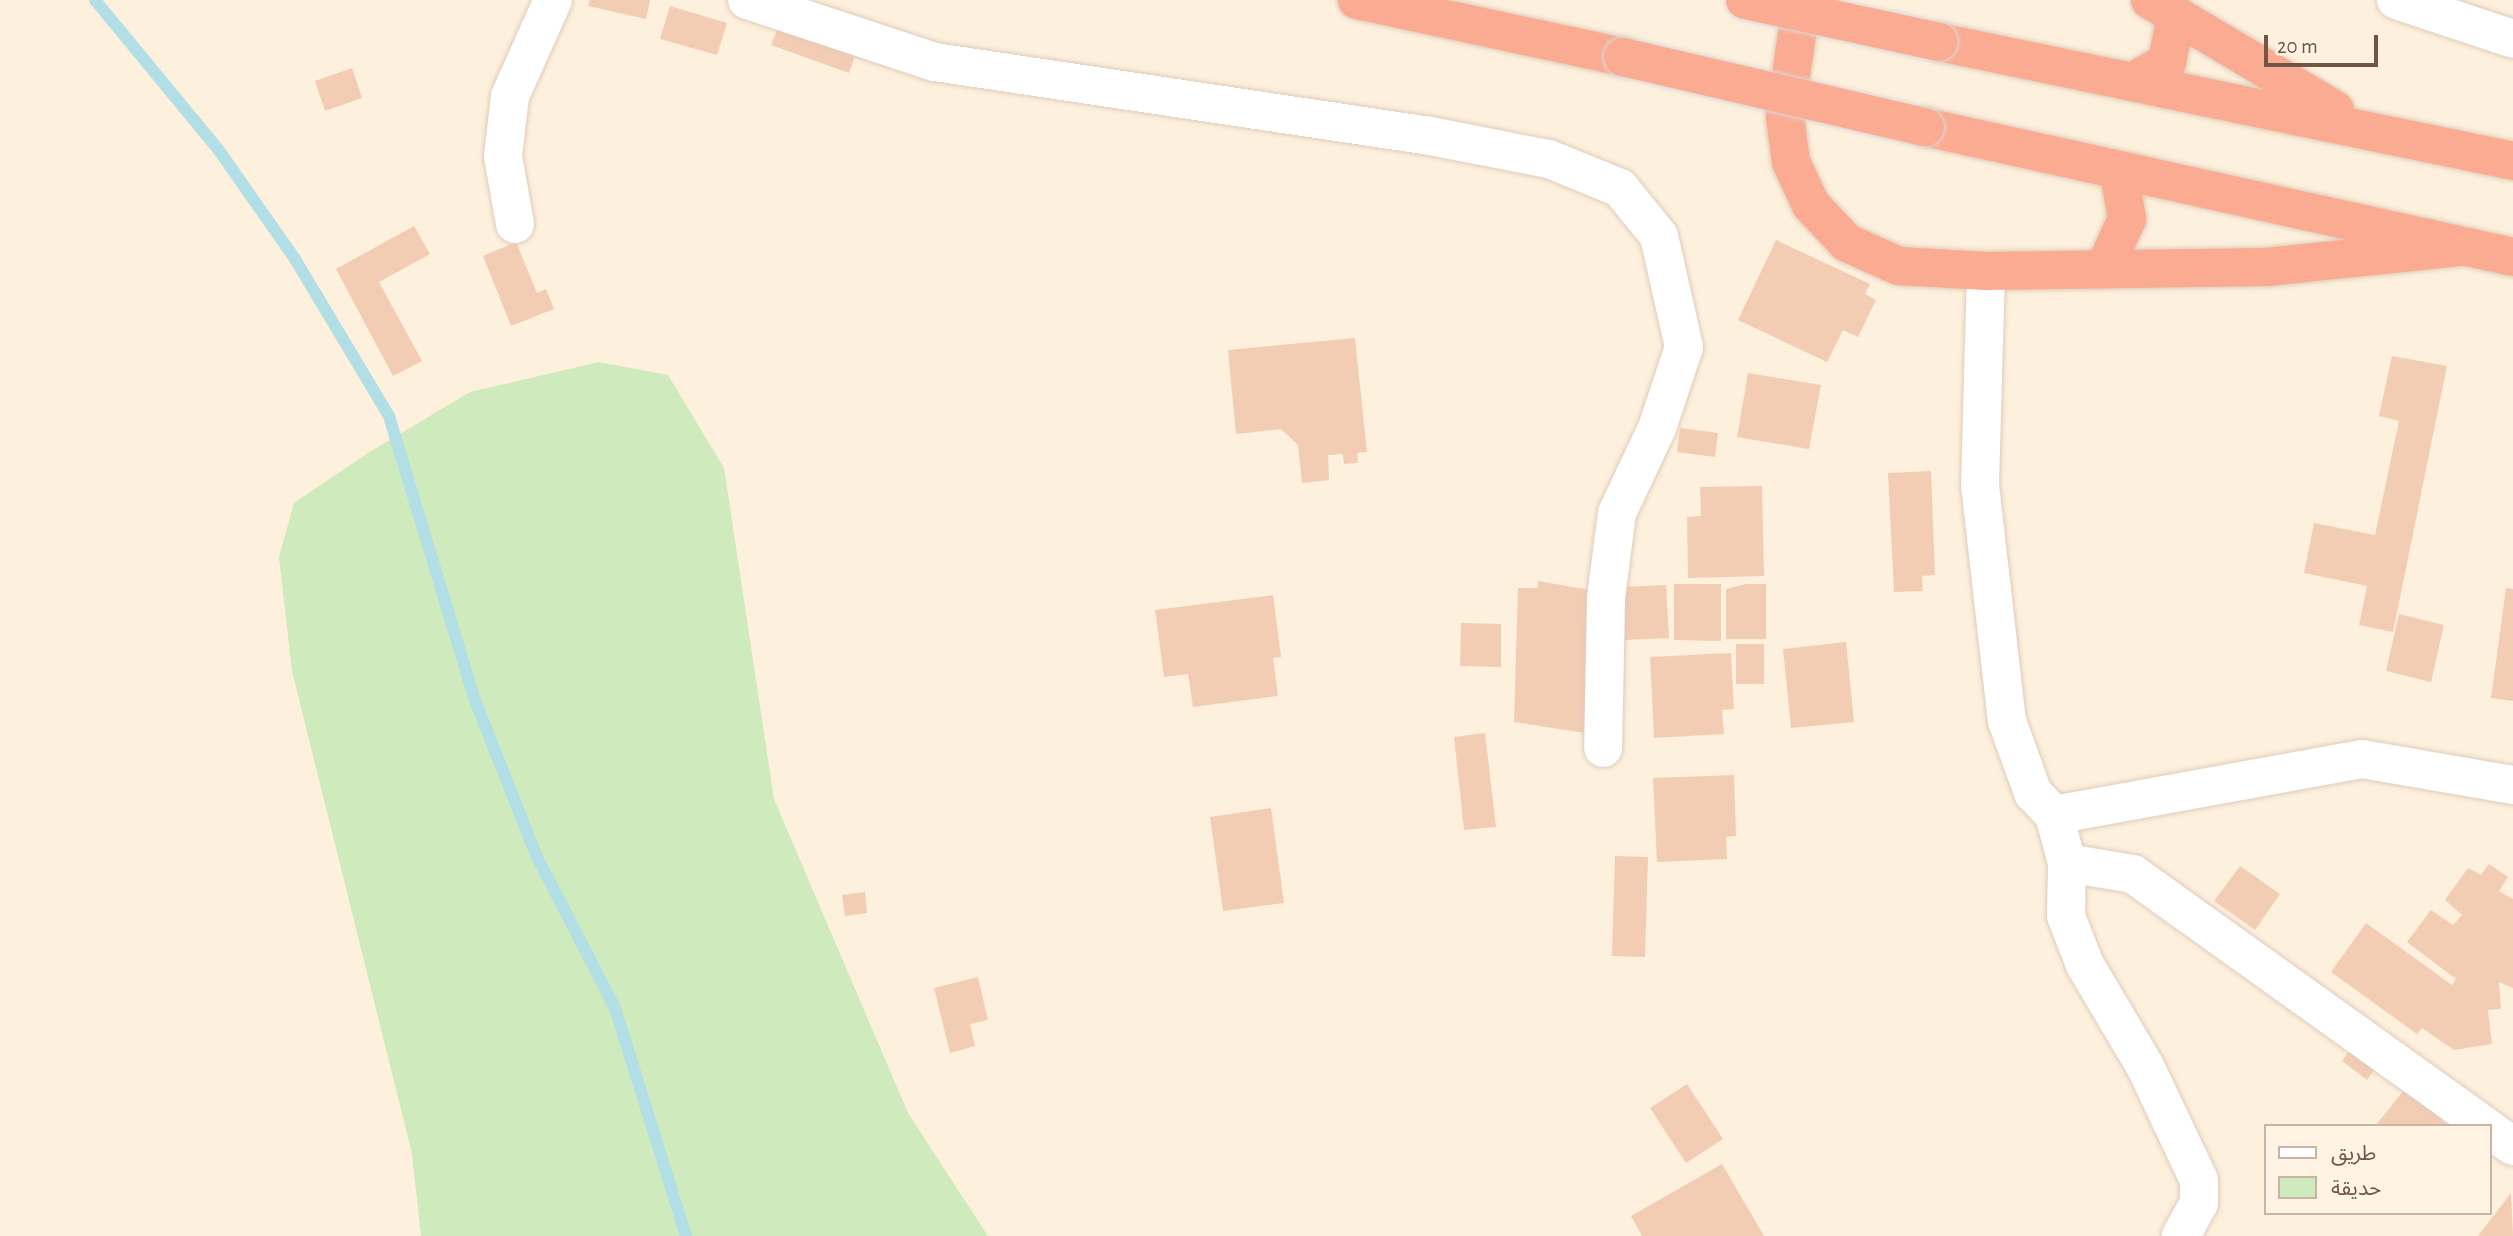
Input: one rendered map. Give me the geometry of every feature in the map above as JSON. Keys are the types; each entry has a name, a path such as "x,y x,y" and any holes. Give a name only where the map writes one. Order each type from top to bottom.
{"highway":[{"path":"1357,0 1623,57 2119,173 2513,257"},
{"path":"1745,0 1939,42 2364,127 2513,161"},
{"path":"1802,0 1784,117 1791,162 1811,205 1847,243 1899,266 1986,271 2106,265 2267,267 2462,247"},
{"path":"2136,80 2167,62 2163,8"},
{"path":"2163,8 2364,127"},
{"path":"2106,265 2127,219 2119,173"}],"street":[{"path":"515,224 503,156 510,96 553,0"},
{"path":"747,0 935,62 1425,135 1549,159 1620,188 1659,236 1684,347 1657,428 1617,513 1606,598 1604,748"},
{"path":"2396,0 2513,39"},
{"path":"1986,271 1980,485 1993,631 2007,721 2033,793 2053,815 2067,863 2066,915 2085,965 2145,1066 2199,1180 2199,1203 2181,1236"},
{"path":"2053,815 2361,759 2513,785"},
{"path":"2067,863 2133,874 2481,1124"},
{"path":"2492,1131 2513,1146"}],"green space":[{"path":"599,362 668,375 724,468 774,799 908,1113 988,1236 421,1236 412,1154 292,671 279,557 294,503 368,453 470,392"}],"building":[{"path":"590,0 650,0 646,19 588,6"},
{"path":"670,6 727,23 717,55 660,39"},
{"path":"780,23 857,50 849,73 771,45"},
{"path":"352,68 362,98 325,111 315,81"},
{"path":"414,226 430,254 379,282 422,361 393,376 336,269"},
{"path":"1776,240 1870,284 1865,294 1876,300 1858,337 1843,330 1827,362 1738,320"},
{"path":"516,242 537,293 546,289 554,309 511,326 483,256"},
{"path":"1355,338 1367,452 1357,453 1358,463 1344,464 1343,454 1328,455 1329,480 1302,483 1298,445 1281,429 1236,434 1228,350"},
{"path":"2392,356 2447,366 2393,632 2359,625 2367,586 2304,573 2314,523 2375,535 2399,421 2379,416"},
{"path":"1748,373 1821,385 1809,449 1737,437"},
{"path":"1680,428 1718,433 1715,457 1677,452"},
{"path":"1931,471 1935,575 1922,576 1923,591 1894,592 1888,473"},
{"path":"1762,486 1764,576 1688,578 1687,517 1701,516 1700,487"},
{"path":"1538,581 1596,591 1591,734 1514,722 1518,588 1538,588"},
{"path":"1674,584 1721,584 1721,641 1674,640"},
{"path":"1746,584 1766,584 1766,639 1726,639 1726,589"},
{"path":"1666,585 1669,638 1625,640 1622,587"},
{"path":"2506,588 2513,589 2513,701 2491,698"},
{"path":"1273,595 1281,657 1273,658 1278,696 1193,707 1188,674 1164,677 1155,610"},
{"path":"2399,614 2444,625 2431,682 2386,671"},
{"path":"1461,623 1501,624 1501,667 1460,666"},
{"path":"1846,642 1854,722 1791,728 1783,649"},
{"path":"1736,644 1764,644 1764,684 1736,684"},
{"path":"1731,653 1734,709 1722,710 1724,734 1654,738 1650,657"},
{"path":"1485,733 1496,827 1464,830 1454,737"},
{"path":"1734,775 1736,836 1726,837 1727,859 1657,862 1653,778"},
{"path":"1271,808 1284,903 1223,911 1210,817"},
{"path":"1615,856 1648,857 1645,957 1612,956"},
{"path":"2489,864 2508,877 2499,891 2513,899 2513,988 2499,982 2501,1009 2488,1010 2492,1044 2454,1050 2422,1028 2417,1034 2331,972 2366,923 2452,985 2456,979 2407,942 2431,910 2453,925 2462,915 2445,900 2468,868 2481,875"},
{"path":"2240,866 2280,894 2255,930 2214,901"},
{"path":"865,892 867,913 845,916 842,895"},
{"path":"978,977 988,1020 970,1024 975,1046 950,1053 934,988"},
{"path":"2357,1040 2382,1059 2367,1080 2342,1061"},
{"path":"1687,1084 1723,1139 1686,1163 1650,1108"},
{"path":"2409,1084 2440,1108 2435,1115 2446,1124 2377,1124"},
{"path":"1722,1164 1764,1236 1642,1236 1631,1216"},
{"path":"2511,1193 2513,1236 2478,1236"}],"waterway":[{"path":"95,0 218,149 295,259 389,416 473,695 536,855 615,1008 686,1236"}]}
